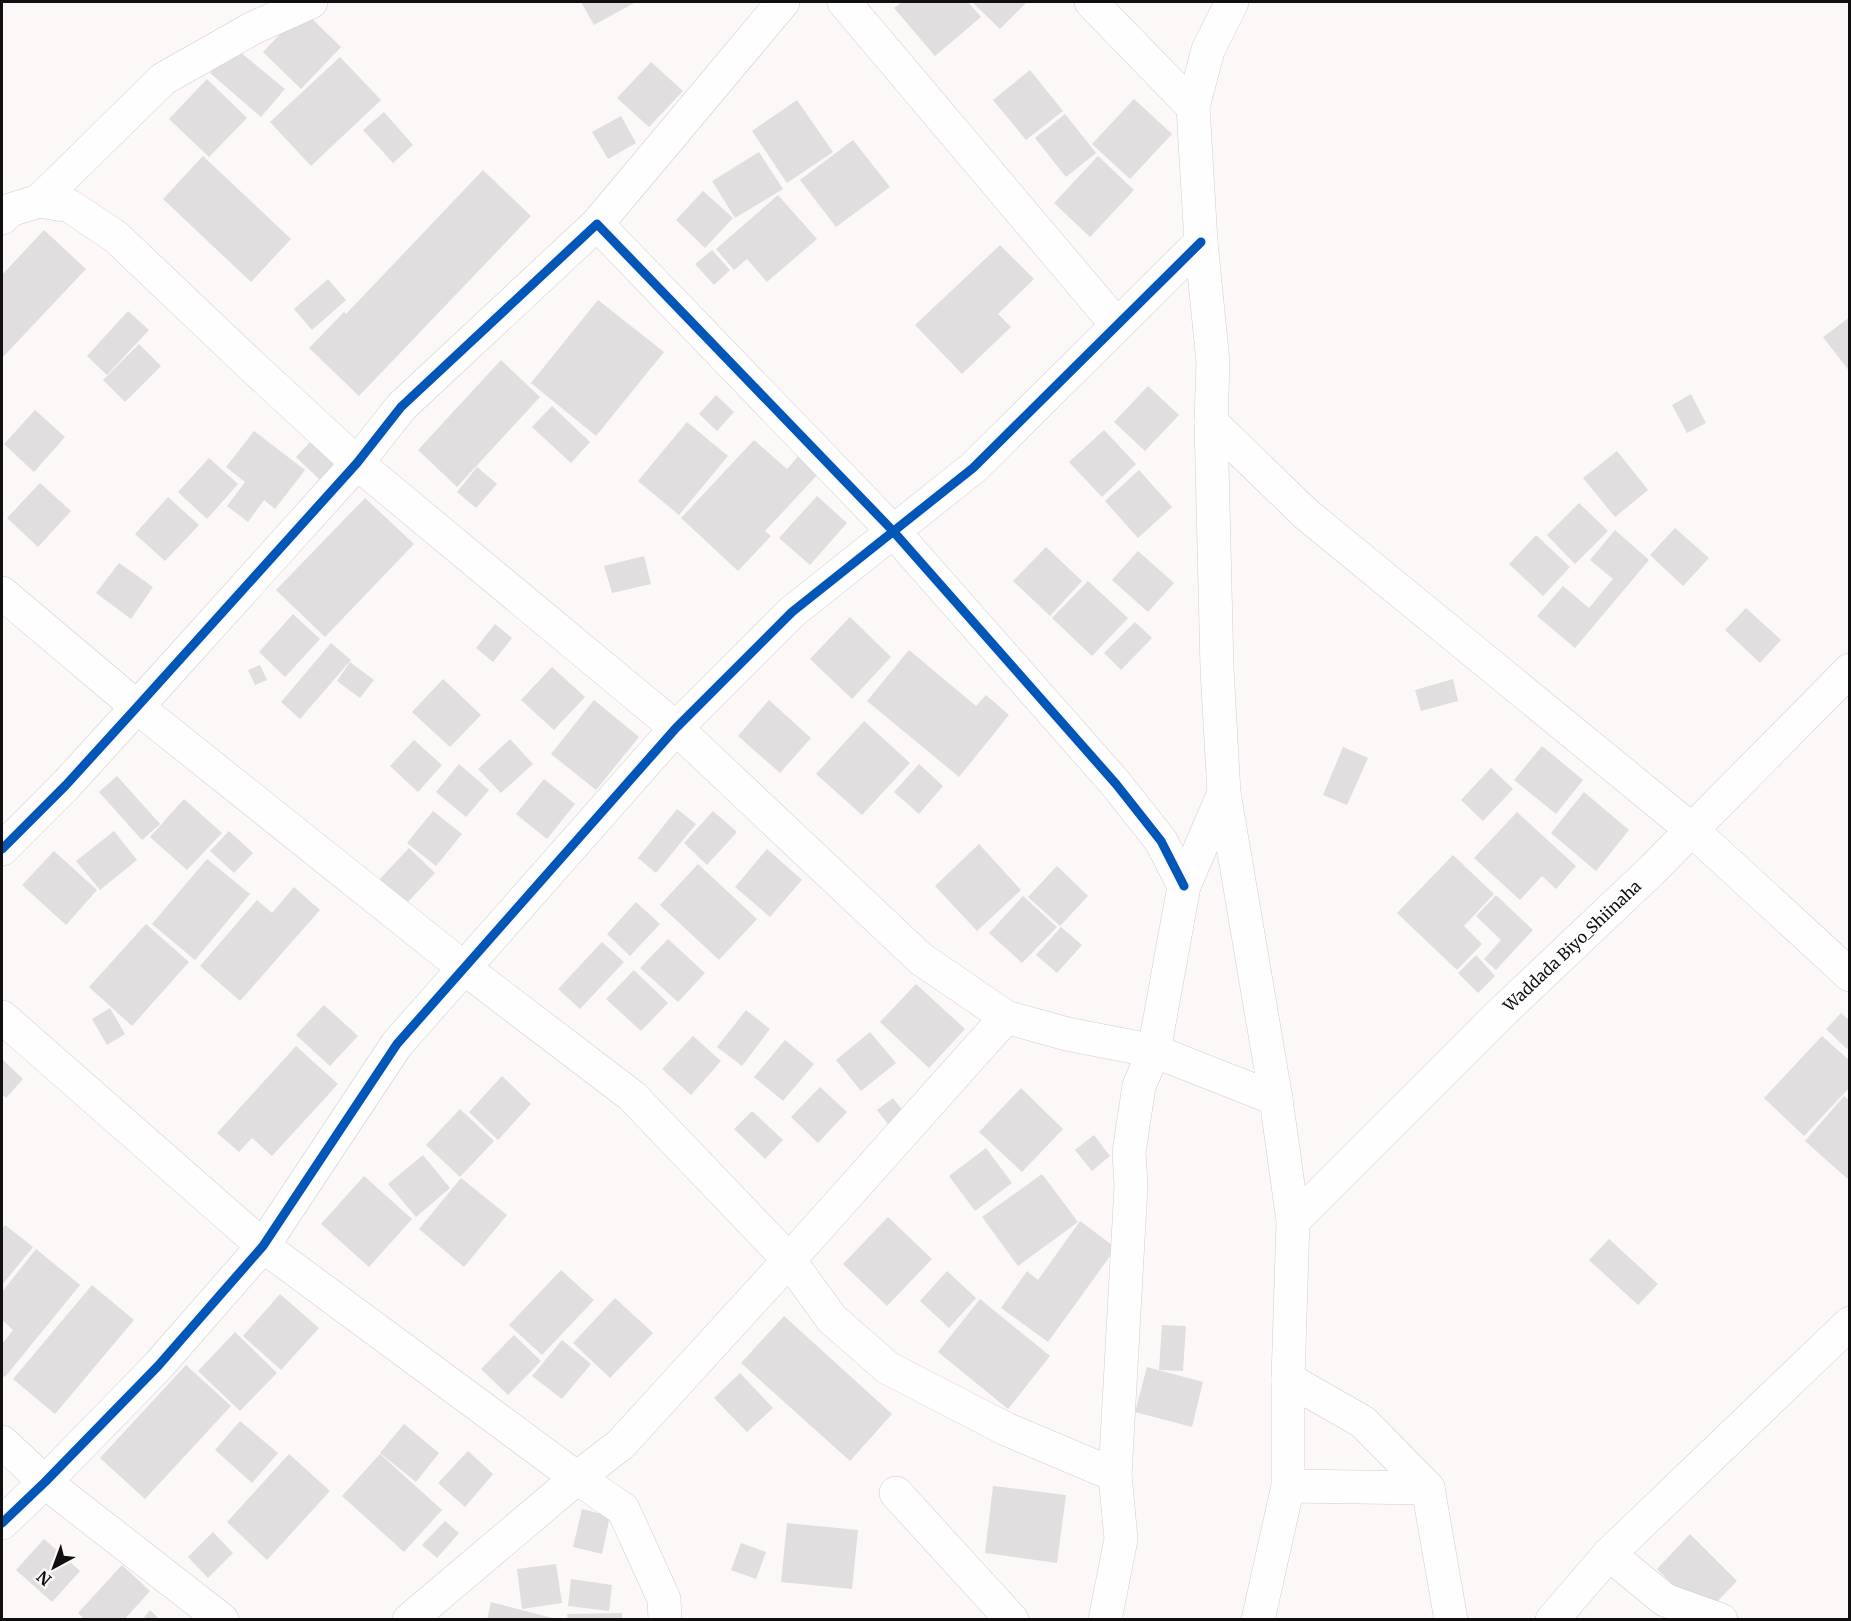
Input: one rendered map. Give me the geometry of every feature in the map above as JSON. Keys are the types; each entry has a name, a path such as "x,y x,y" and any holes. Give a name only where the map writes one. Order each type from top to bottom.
{"street":[{"path":"39,201 163,79 253,28 311,2"},
{"path":"2,849 66,785 137,707 357,463 401,407 597,224 783,2"},
{"path":"844,2 1117,325"},
{"path":"1091,2 1193,107"},
{"path":"1232,2 1208,50 1193,107 1201,242 1213,362 1211,422 1217,669 1224,793 1276,1099 1293,1221 1288,1379 1288,1486 1258,1620"},
{"path":"2,218 10,210 39,201 70,206 116,237 357,463 676,728 921,959 1006,1017 1067,1034 1154,1051 1276,1099"},
{"path":"597,224 893,531 1116,784 1161,841 1184,886"},
{"path":"2,1523 158,1366 263,1246 397,1044 676,728 792,612 973,468 1201,242"},
{"path":"1211,422 1306,514 1692,830 1850,975"},
{"path":"2,593 137,707 464,968 632,1096 789,1260 832,1319 888,1368 1006,1429 1115,1474"},
{"name":"Waddada Biyo_Shiinaha","path":"1293,1221 1498,1016 1651,872 1850,670"},
{"path":"1105,1620 1121,1539 1115,1474 1131,1186 1129,1152 1139,1086 1154,1051 1184,886 1224,793"},
{"path":"2,1017 263,1246 577,1478 623,1509 664,1599 665,1620"},
{"path":"409,1620 577,1478 621,1444 1006,1017"},
{"path":"1552,1620 1609,1554 1850,1323"},
{"path":"1288,1379 1363,1422 1428,1488 1451,1620"},
{"path":"2,1442 45,1482 222,1620"},
{"path":"1288,1486 1428,1488"},
{"path":"896,1493 1012,1620"},
{"path":"1609,1554 1665,1600 1721,1620"}],"building":[{"path":"581,2 636,2 594,25"},
{"path":"902,2 968,2 981,17 935,56 894,8"},
{"path":"972,2 1027,2 1000,29"},
{"path":"303,10 341,47 301,89 263,52"},
{"path":"234,47 285,89 261,117 210,73"},
{"path":"340,57 381,100 311,166 270,122"},
{"path":"651,62 683,91 649,127 617,98"},
{"path":"1030,70 1063,111 1026,140 993,100"},
{"path":"207,79 247,118 209,157 169,119"},
{"path":"1134,99 1172,134 1130,179 1092,144"},
{"path":"797,100 833,152 787,183 752,131"},
{"path":"384,112 413,145 393,163 363,130"},
{"path":"1065,114 1096,153 1066,177 1035,138"},
{"path":"621,116 636,143 608,159 592,132"},
{"path":"853,140 890,187 836,227 800,180"},
{"path":"759,152 783,189 735,218 712,181"},
{"path":"203,156 291,239 251,282 163,199"},
{"path":"1098,156 1134,190 1090,237 1054,203"},
{"path":"483,170 531,216 359,396 309,348 344,312 346,314"},
{"path":"703,191 733,218 705,248 676,220"},
{"path":"778,195 817,239 767,282 747,259 734,270 716,249"},
{"path":"44,230 86,269 2,358 2,275"},
{"path":"1000,245 1034,279 998,314 1011,327 962,374 915,325"},
{"path":"712,250 730,270 714,285 695,264"},
{"path":"328,279 346,300 312,330 294,309"},
{"path":"598,300 664,352 596,436 531,383"},
{"path":"128,311 149,330 107,375 87,356"},
{"path":"1850,317 1850,372 1823,337"},
{"path":"139,344 161,366 125,402 103,380"},
{"path":"501,360 540,397 457,487 418,450"},
{"path":"1148,386 1179,415 1145,451 1114,422"},
{"path":"1691,394 1706,423 1687,433 1672,405"},
{"path":"716,395 734,412 717,431 699,414"},
{"path":"552,406 590,442 571,463 532,427"},
{"path":"35,410 65,437 34,472 4,444"},
{"path":"687,422 728,456 679,515 638,481"},
{"path":"1104,430 1136,464 1102,497 1069,462"},
{"path":"254,431 305,470 275,509 264,500 248,522 227,506 245,482 226,467"},
{"path":"314,438 339,462 321,481 296,457"},
{"path":"754,440 787,469 801,453 821,471 765,531 771,536 738,571 681,518"},
{"path":"1617,451 1648,490 1615,517 1583,478"},
{"path":"209,458 238,484 207,519 178,492"},
{"path":"477,467 497,484 476,508 457,492"},
{"path":"1139,470 1172,507 1138,538 1105,501"},
{"path":"40,483 71,511 38,547 7,518"},
{"path":"817,496 847,523 810,565 779,538"},
{"path":"168,497 199,525 165,561 135,534"},
{"path":"365,498 414,544 325,637 276,590"},
{"path":"1579,503 1608,531 1575,564 1547,535"},
{"path":"1675,528 1709,558 1683,586 1650,555"},
{"path":"1615,530 1649,560 1575,648 1537,616 1563,586 1589,608 1613,579 1590,560"},
{"path":"1536,535 1570,567 1543,596 1509,564"},
{"path":"1046,547 1082,581 1050,616 1013,581"},
{"path":"1138,551 1174,583 1148,612 1112,580"},
{"path":"644,556 651,584 612,593 604,566"},
{"path":"119,563 153,587 131,619 96,593"},
{"path":"1088,581 1128,618 1092,656 1052,618"},
{"path":"1746,608 1781,640 1760,663 1725,630"},
{"path":"293,614 320,639 285,677 259,652"},
{"path":"850,617 891,657 852,699 810,659"},
{"path":"1135,622 1152,638 1121,670 1104,653"},
{"path":"495,624 512,638 493,662 476,648"},
{"path":"331,643 351,660 300,719 281,702"},
{"path":"909,650 976,706 986,695 1009,715 959,777 867,701"},
{"path":"350,662 374,680 360,698 337,681"},
{"path":"260,665 267,680 255,685 248,670"},
{"path":"552,667 585,697 554,730 521,700"},
{"path":"443,679 481,715 450,747 412,712"},
{"path":"1453,679 1458,701 1421,711 1415,690"},
{"path":"594,700 639,737 596,790 551,754"},
{"path":"769,700 811,738 780,773 738,736"},
{"path":"864,721 910,763 862,815 816,774"},
{"path":"510,739 533,764 501,793 478,769"},
{"path":"414,740 442,765 418,792 390,766"},
{"path":"1542,746 1583,780 1556,814 1514,780"},
{"path":"1343,747 1368,758 1347,805 1323,795"},
{"path":"459,764 489,790 466,817 436,792"},
{"path":"919,764 943,786 919,814 894,792"},
{"path":"1491,768 1513,789 1483,821 1461,800"},
{"path":"117,776 160,824 142,840 99,792"},
{"path":"544,779 575,804 547,839 516,814"},
{"path":"1584,792 1629,830 1596,871 1551,833"},
{"path":"184,799 222,833 187,870 150,837"},
{"path":"677,809 696,824 656,873 638,858"},
{"path":"433,811 462,834 436,866 407,843"},
{"path":"713,811 737,832 707,865 684,843"},
{"path":"1517,812 1576,866 1556,889 1542,876 1520,900 1474,858"},
{"path":"114,831 137,860 100,890 76,861"},
{"path":"229,831 253,853 234,873 210,851"},
{"path":"979,844 1021,890 977,931 935,886"},
{"path":"409,848 435,873 405,905 378,881"},
{"path":"767,849 802,880 770,917 735,887"},
{"path":"54,851 97,890 66,925 22,885"},
{"path":"1453,855 1494,894 1464,926 1482,944 1457,970 1397,913"},
{"path":"207,859 250,894 195,960 152,924"},
{"path":"698,864 757,919 719,960 660,905"},
{"path":"1057,866 1088,896 1060,926 1028,897"},
{"path":"294,887 320,910 240,1001 200,966 257,900 272,913"},
{"path":"1496,895 1533,930 1496,970 1484,959 1501,940 1476,916"},
{"path":"1023,896 1057,927 1022,963 989,933"},
{"path":"636,902 660,924 630,956 607,934"},
{"path":"146,924 189,962 132,1026 89,987"},
{"path":"1061,927 1082,945 1057,973 1036,955"},
{"path":"668,939 705,973 678,1002 640,968"},
{"path":"602,942 624,962 580,1009 558,989"},
{"path":"1476,955 1495,976 1478,993 1458,973"},
{"path":"634,970 668,1003 641,1031 606,999"},
{"path":"916,984 965,1029 929,1068 880,1022"},
{"path":"324,1005 358,1036 330,1066 296,1035"},
{"path":"110,1008 125,1034 107,1045 92,1019"},
{"path":"746,1010 770,1029 742,1066 717,1047"},
{"path":"1841,1013 1850,1021 1850,1046 1847,1049 1826,1029"},
{"path":"870,1032 896,1063 861,1091 836,1060"},
{"path":"693,1036 721,1061 691,1095 662,1069"},
{"path":"1822,1036 1850,1061 1850,1087 1804,1136 1764,1098"},
{"path":"785,1040 814,1064 783,1101 754,1077"},
{"path":"296,1046 338,1084 272,1156 252,1138 239,1152 217,1133"},
{"path":"2,1059 23,1079 6,1098 2,1094"},
{"path":"502,1076 531,1104 498,1140 469,1112"},
{"path":"820,1087 847,1112 818,1143 791,1117"},
{"path":"1021,1088 1063,1129 1022,1172 979,1132"},
{"path":"1844,1096 1850,1101 1850,1181 1805,1141"},
{"path":"893,1098 910,1120 894,1132 877,1110"},
{"path":"460,1109 494,1141 460,1177 426,1145"},
{"path":"752,1111 783,1140 765,1159 734,1129"},
{"path":"1094,1135 1110,1156 1092,1171 1075,1150"},
{"path":"986,1148 1012,1183 975,1211 949,1176"},
{"path":"423,1155 450,1188 416,1217 388,1184"},
{"path":"1042,1174 1078,1222 1018,1266 982,1217"},
{"path":"364,1176 412,1219 369,1267 321,1224"},
{"path":"461,1178 507,1215 464,1267 419,1229"},
{"path":"888,1217 932,1259 887,1306 843,1264"},
{"path":"1080,1221 1116,1248 1048,1342 1001,1308 1027,1271 1038,1280"},
{"path":"5,1225 33,1247 2,1285 2,1229"},
{"path":"1609,1239 1658,1284 1638,1305 1589,1260"},
{"path":"36,1249 80,1285 5,1377 2,1375 2,1344 13,1330 2,1320 2,1292"},
{"path":"561,1270 594,1300 542,1355 509,1325"},
{"path":"947,1271 976,1298 949,1328 920,1301"},
{"path":"92,1285 134,1320 55,1414 13,1379"},
{"path":"280,1294 319,1328 281,1370 243,1336"},
{"path":"615,1298 653,1333 610,1378 573,1343"},
{"path":"980,1299 1050,1356 1008,1409 938,1352"},
{"path":"784,1316 892,1414 850,1461 741,1363"},
{"path":"1162,1325 1186,1326 1183,1371 1159,1370"},
{"path":"235,1332 277,1373 240,1411 198,1371"},
{"path":"514,1335 541,1361 508,1395 481,1369"},
{"path":"562,1340 591,1364 562,1399 532,1376"},
{"path":"186,1365 231,1406 145,1499 100,1458"},
{"path":"1147,1367 1203,1382 1192,1427 1135,1412"},
{"path":"740,1373 773,1408 747,1432 714,1398"},
{"path":"240,1421 278,1453 252,1483 215,1450"},
{"path":"404,1424 439,1453 416,1482 380,1453"},
{"path":"468,1451 493,1474 465,1507 438,1483"},
{"path":"289,1454 330,1491 267,1560 227,1522"},
{"path":"380,1454 442,1510 404,1552 342,1496"},
{"path":"993,1486 1066,1495 1057,1563 985,1553"},
{"path":"582,1509 610,1516 602,1554 573,1547"},
{"path":"445,1521 459,1533 437,1558 422,1545"},
{"path":"787,1523 858,1530 852,1589 781,1582"},
{"path":"213,1532 233,1553 208,1578 188,1557"},
{"path":"1690,1534 1737,1581 1704,1615 1657,1569"},
{"path":"44,1539 80,1571 52,1602 16,1570"},
{"path":"741,1543 766,1552 756,1579 731,1570"},
{"path":"556,1564 562,1603 522,1609 517,1569"},
{"path":"122,1565 150,1591 124,1620 85,1620 78,1613"},
{"path":"571,1579 612,1585 609,1611 568,1606"},
{"path":"491,1602 556,1619 556,1620 487,1620"},
{"path":"150,1610 160,1620 142,1620"},
{"path":"622,1613 622,1620 568,1620 567,1614"}],"cycle path":[{"path":"2,849 66,785 137,707 357,463 401,407 597,224 893,531 1116,784 1161,841 1184,886"},
{"path":"2,1523 158,1366 263,1246 397,1044 676,728 792,612 973,468 1201,242"}]}
